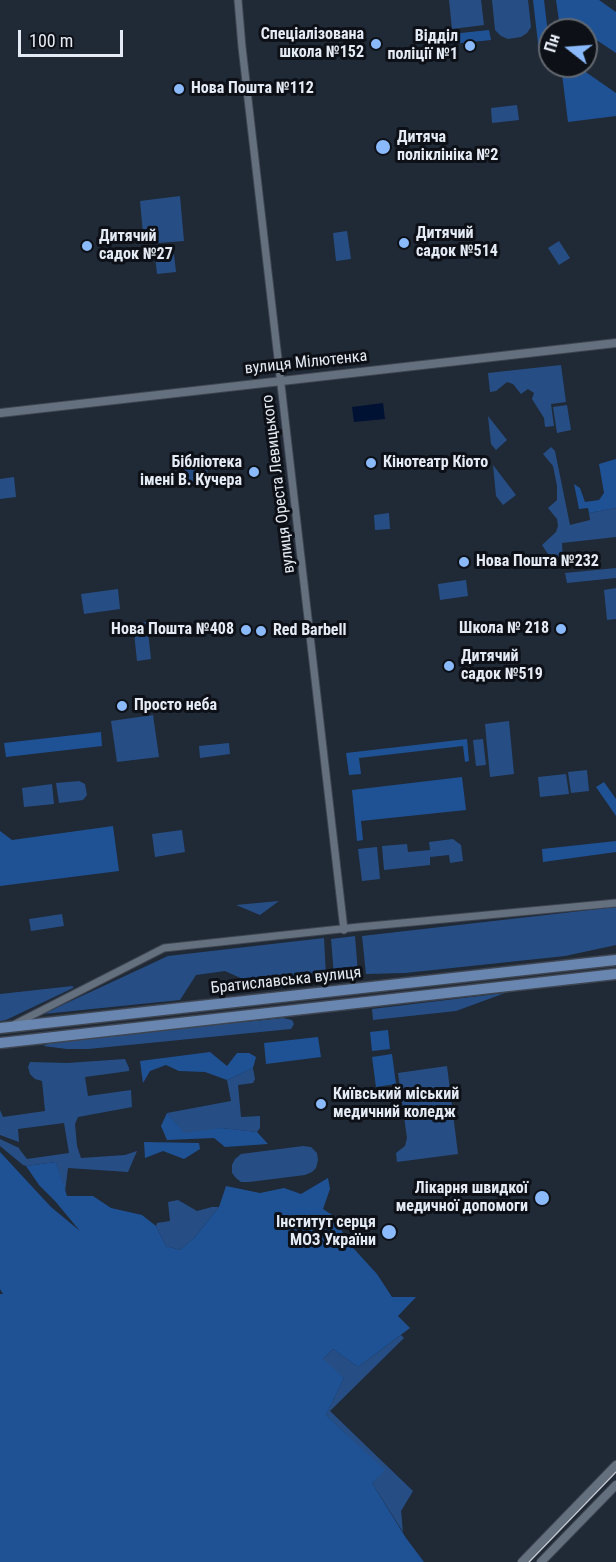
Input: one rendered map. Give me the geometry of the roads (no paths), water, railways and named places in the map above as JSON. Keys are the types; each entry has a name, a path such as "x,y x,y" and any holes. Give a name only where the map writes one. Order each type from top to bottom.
{"main road":[{"name":"Братиславська вулиця","path":"5,1027 616,958"},
{"name":"Братиславська вулиця","path":"0,1043 616,975"}],"street":[{"name":"вулиця Ореста Левицького","path":"238,0 344,930"},
{"name":"вулиця Мілютенка","path":"0,413 616,343"},
{"path":"5,1027 164,948 616,903"},
{"path":"522,1562 616,1465"},
{"path":"540,1562 616,1485"}],"tram line":[{"path":"529,1562 616,1472"}],"place":[{"name":"Спеціалізована школа №152","path":"376,44"},
{"name":"Відділ поліції №1","path":"470,46"},
{"name":"Нова Пошта №112","path":"179,89"},
{"name":"Дитяча поліклініка №2","path":"383,147"},
{"name":"Дитячий садок №514","path":"404,243"},
{"name":"Дитячий садок №27","path":"87,246"},
{"name":"Кінотеатр Кіото","path":"371,463"},
{"name":"Бібліотека імені В. Кучера","path":"254,472"},
{"name":"Нова Пошта №232","path":"464,562"},
{"name":"Школа № 218","path":"561,629"},
{"name":"Нова Пошта №408","path":"246,630"},
{"name":"Red Barbell","path":"261,631"},
{"name":"Дитячий садок №519","path":"449,666"},
{"name":"Просто неба","path":"122,706"},
{"name":"Київський міський медичний коледж","path":"321,1104"},
{"name":"Лікарня швидкої медичної допомоги","path":"542,1198"},
{"name":"Інститут серця МОЗ України","path":"389,1232"}]}
